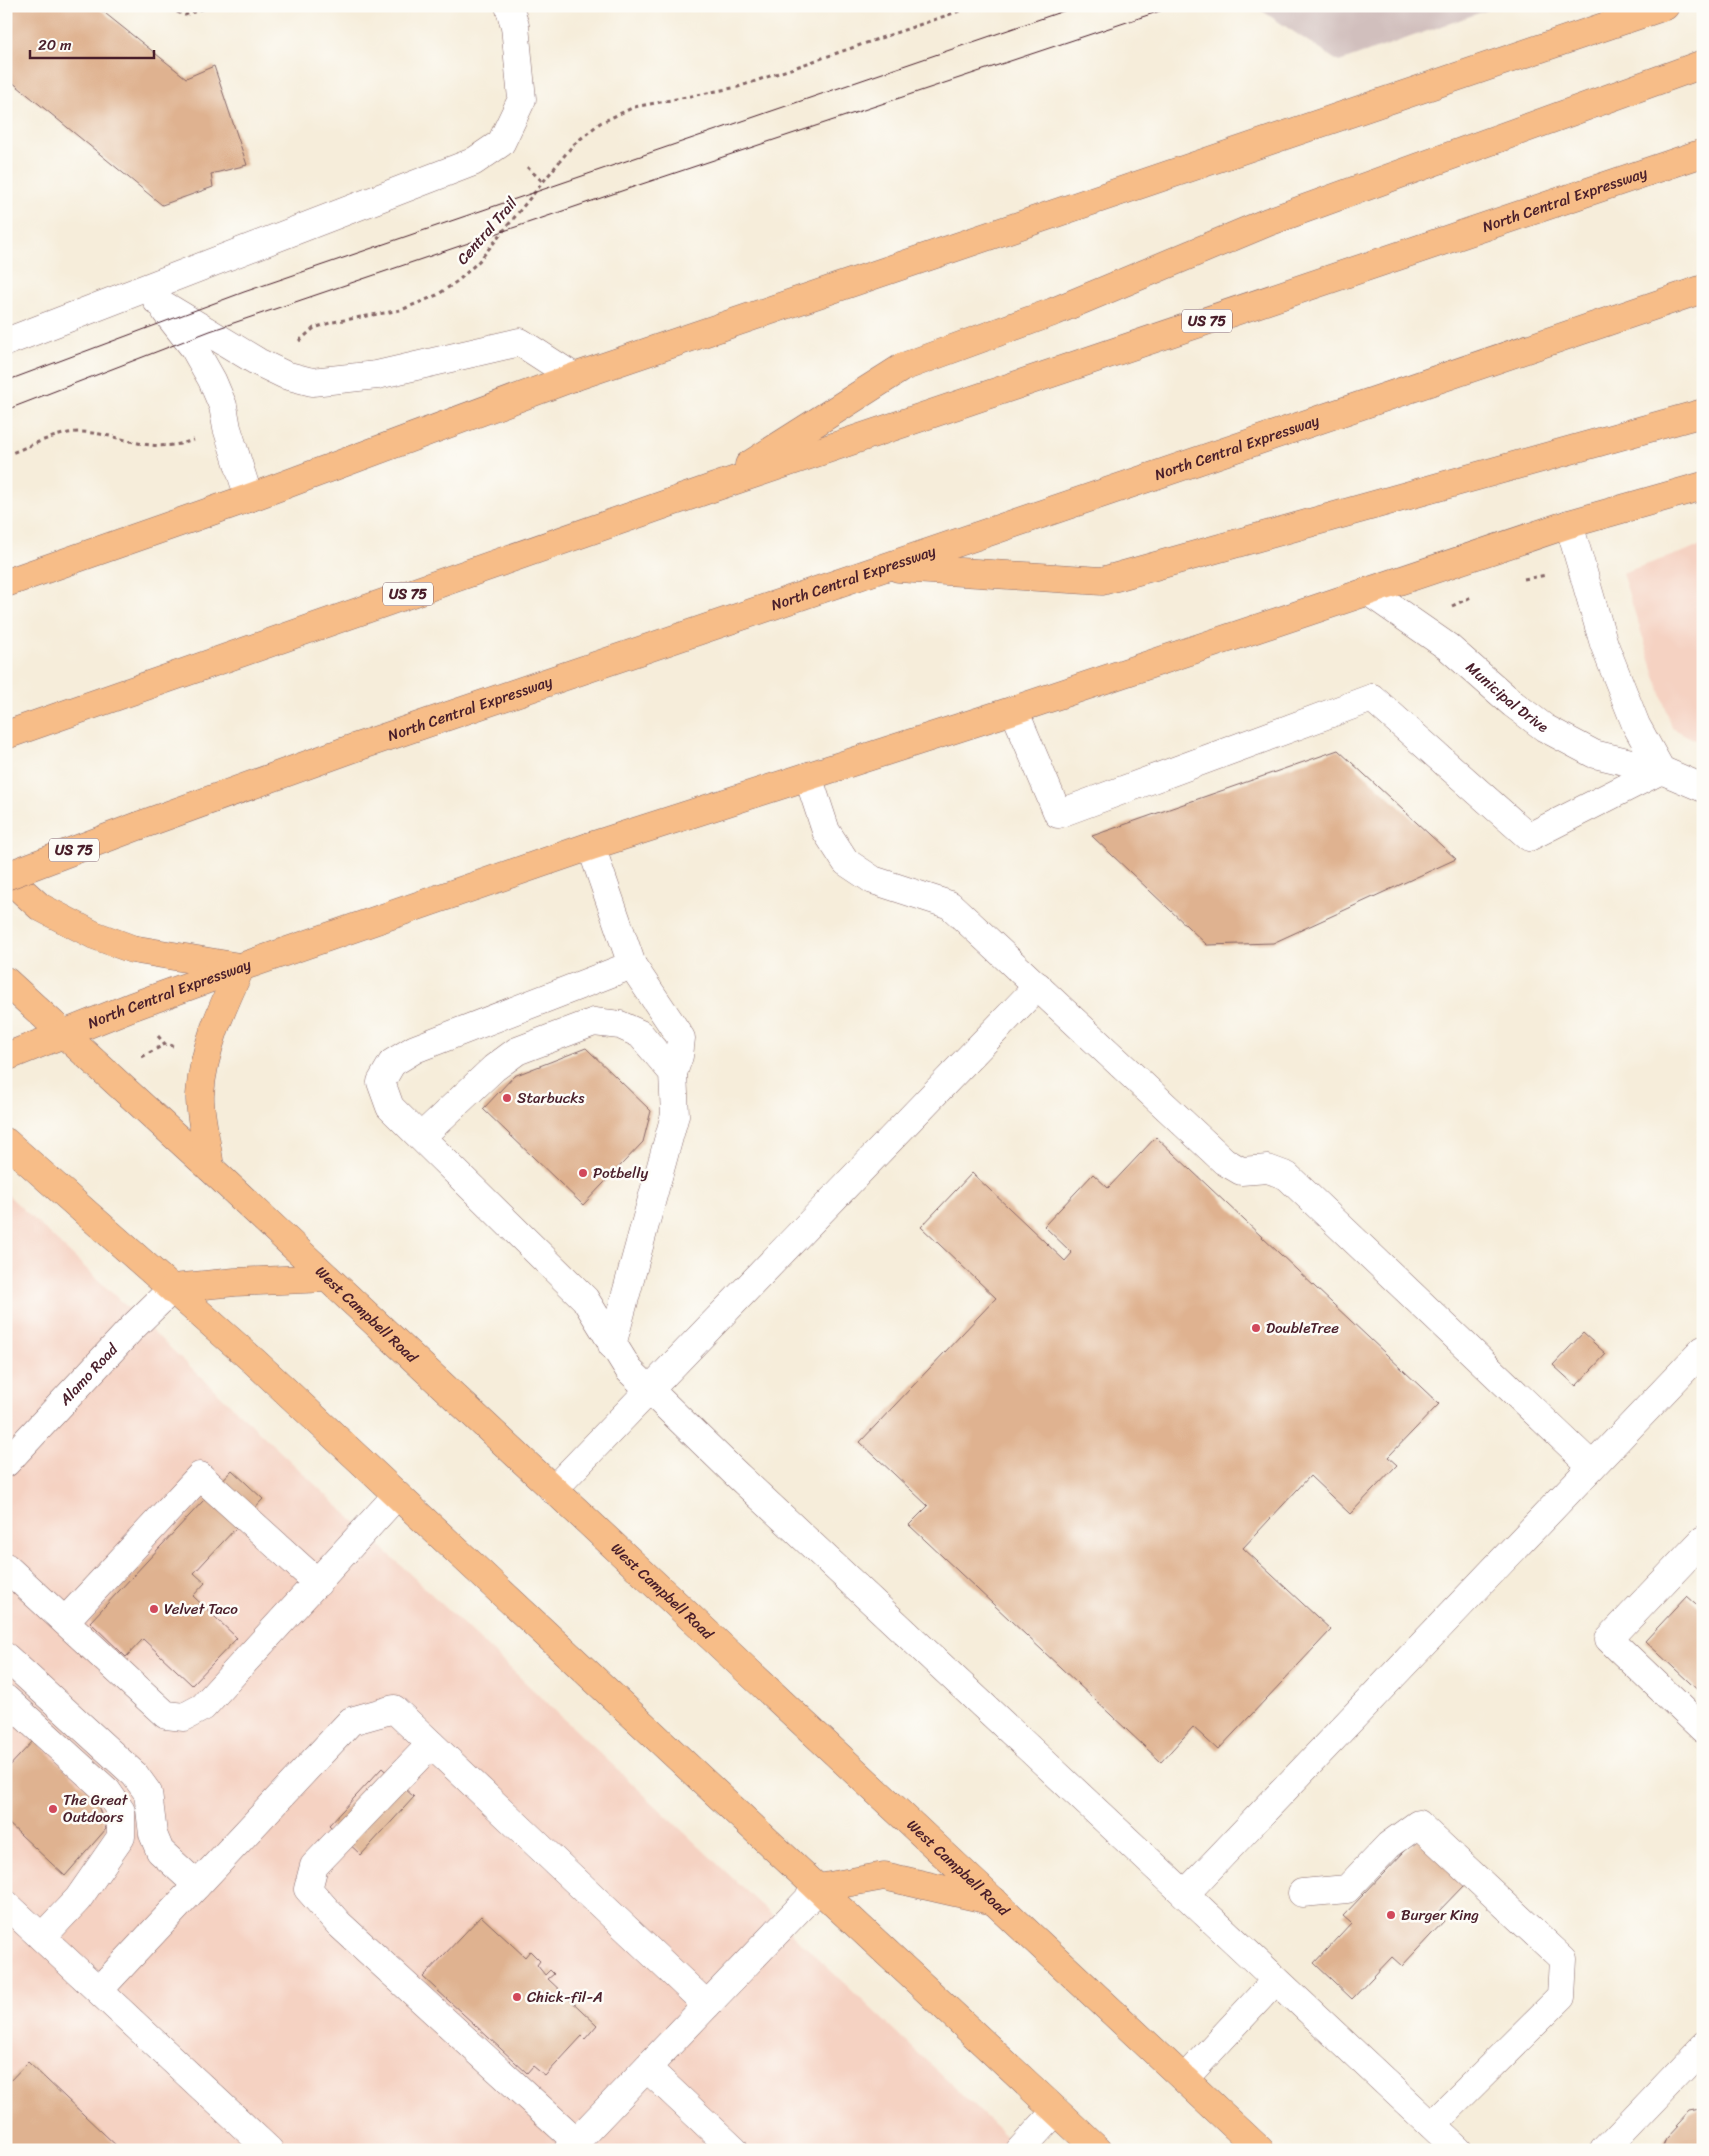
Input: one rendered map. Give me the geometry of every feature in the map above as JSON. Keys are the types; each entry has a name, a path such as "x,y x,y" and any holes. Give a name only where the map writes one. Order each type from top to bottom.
{"main road":[{"path":"6,583 249,498 574,377 1665,6"},
{"path":"712,488 903,367 1053,312 1268,222 1703,64"},
{"name":"North Central Expressway","path":"6,735 712,488 1703,153"},
{"name":"North Central Expressway","path":"6,876 351,749 1703,289"},
{"path":"885,567 1102,581 1703,413"},
{"name":"North Central Expressway","path":"6,1058 131,1007 241,967 591,846 1014,710 1568,524 1703,486"},
{"path":"6,876 40,907 94,935 132,949 241,967 219,1016 206,1053 200,1097 210,1168"},
{"name":"West Campbell Road","path":"6,981 328,1278 1260,2150"},
{"path":"6,1142 256,1363 1098,2150"},
{"path":"173,1288 235,1282 328,1278"},
{"path":"819,1888 884,1876 996,1902"}],"street":[{"path":"6,342 473,162 501,143 522,99 515,26 508,6"},
{"path":"249,498 227,428 223,406 212,380 194,348 157,301 258,362 285,375 312,382 369,376 520,342 574,377"},
{"path":"1014,710 1058,814 1372,698 1529,837 1661,770 1636,725 1604,644 1568,524"},
{"name":"Municipal Drive","path":"1369,592 1448,647 1513,704 1544,728 1594,754 1661,770 1703,788"},
{"path":"808,776 826,831 846,862 873,880 950,905 1224,1161 1241,1171 1268,1168 1287,1176 1592,1466"},
{"path":"591,846 632,965 680,1038 679,1056 672,1073 675,1115 612,1345"},
{"path":"632,965 415,1049 392,1063 381,1082 390,1107 585,1299 629,1370 735,1473 1458,2150"},
{"path":"554,1490 1038,986"},
{"path":"421,1137 494,1068 517,1051 594,1022 620,1025 640,1034 672,1073"},
{"name":"Alamo Road","path":"7,1462 133,1327 173,1288"},
{"path":"1186,1894 1703,1350"},
{"path":"65,1621 200,1476 318,1583"},
{"path":"6,1567 166,1715 184,1717 203,1707 318,1583 396,1495"},
{"path":"1698,1555 1609,1639 1703,1729"},
{"path":"6,1657 135,1776 148,1793 153,1834 160,1851 197,1885"},
{"path":"6,1698 107,1791 121,1811 121,1837 78,1899 42,1937"},
{"path":"100,1990 350,1721 394,1709 707,2005"},
{"path":"431,1744 314,1866 308,1889 338,1924 572,2146 819,1888"},
{"path":"1302,1893 1347,1889 1390,1845 1418,1824 1563,1959 1561,1998 1432,2125"},
{"path":"6,1904 269,2150"},
{"path":"1184,2079 1276,1980"},
{"path":"1605,2150 1703,2047"},
{"path":"647,2068 734,2150"},
{"path":"1020,2150 1056,2111"}],"path":[{"path":"162,6 185,14 212,6"},
{"name":"Central Trail","path":"285,375 292,352 301,337 314,328 333,322 401,310 437,295 459,280 479,261 574,145 600,123 634,107 738,87 974,6"},
{"path":"6,455 57,436 79,432 144,445 167,446 186,442 227,428"},
{"path":"142,1057 165,1044 155,1033"}],"shaded area":[{"path":"1255,6 1499,6 1339,62"},
{"path":"1703,545 1703,744 1672,728 1622,573"},
{"path":"6,1193 1021,2150 6,2150"}],"building":[{"path":"6,6 96,6 186,78 214,66 247,165 211,174 213,187 162,205 6,77"},
{"path":"1338,750 1456,859 1273,943 1207,945 1092,836"},
{"path":"586,1048 651,1111 643,1142 583,1205 483,1109 514,1076"},
{"path":"1156,1137 1439,1404 1388,1457 1397,1465 1350,1514 1310,1476 1243,1548 1331,1630 1218,1750 1193,1727 1161,1762 909,1525 928,1506 860,1442 996,1298 921,1227 972,1173 1065,1261 1072,1253 1044,1226 1093,1174 1108,1188"},
{"path":"1583,1333 1606,1354 1576,1386 1553,1365"},
{"name":"Velvet Taco","path":"232,1470 263,1499 194,1573 205,1583 193,1596 237,1638 192,1685 143,1639 126,1657 90,1622"},
{"path":"1687,1596 1703,1610 1703,1695 1645,1641"},
{"name":"The Great Outdoors","path":"34,1740 95,1797 106,1829 65,1876 6,1821 6,1770"},
{"path":"382,1768 414,1797 361,1855 329,1825"},
{"name":"Burger King","path":"1423,1832 1466,1883 1436,1914 1444,1921 1402,1966 1392,1957 1352,1999 1314,1963 1351,1923 1343,1916"},
{"path":"481,1916 525,1957 530,1951 540,1961 537,1965 545,1975 550,1970 554,1974 548,1979 597,2025 585,2039 582,2036 545,2076 533,2066 527,2073 423,1977"},
{"path":"28,2062 121,2150 6,2150 6,2085"},
{"path":"1701,2109 1703,2150 1666,2150 1663,2144 1666,2137 1690,2111"}],"tram line":[{"path":"6,381 244,292 1078,6"},
{"path":"6,410 210,331 1175,6"}],"place":[{"name":"Starbucks","path":"507,1098"},
{"name":"Potbelly","path":"583,1173"},
{"name":"DoubleTree","path":"1256,1328"},
{"name":"Velvet Taco","path":"154,1609"},
{"name":"The Great Outdoors","path":"53,1809"},
{"name":"Burger King","path":"1391,1915"},
{"name":"Chick-fil-A","path":"517,1997"}]}
